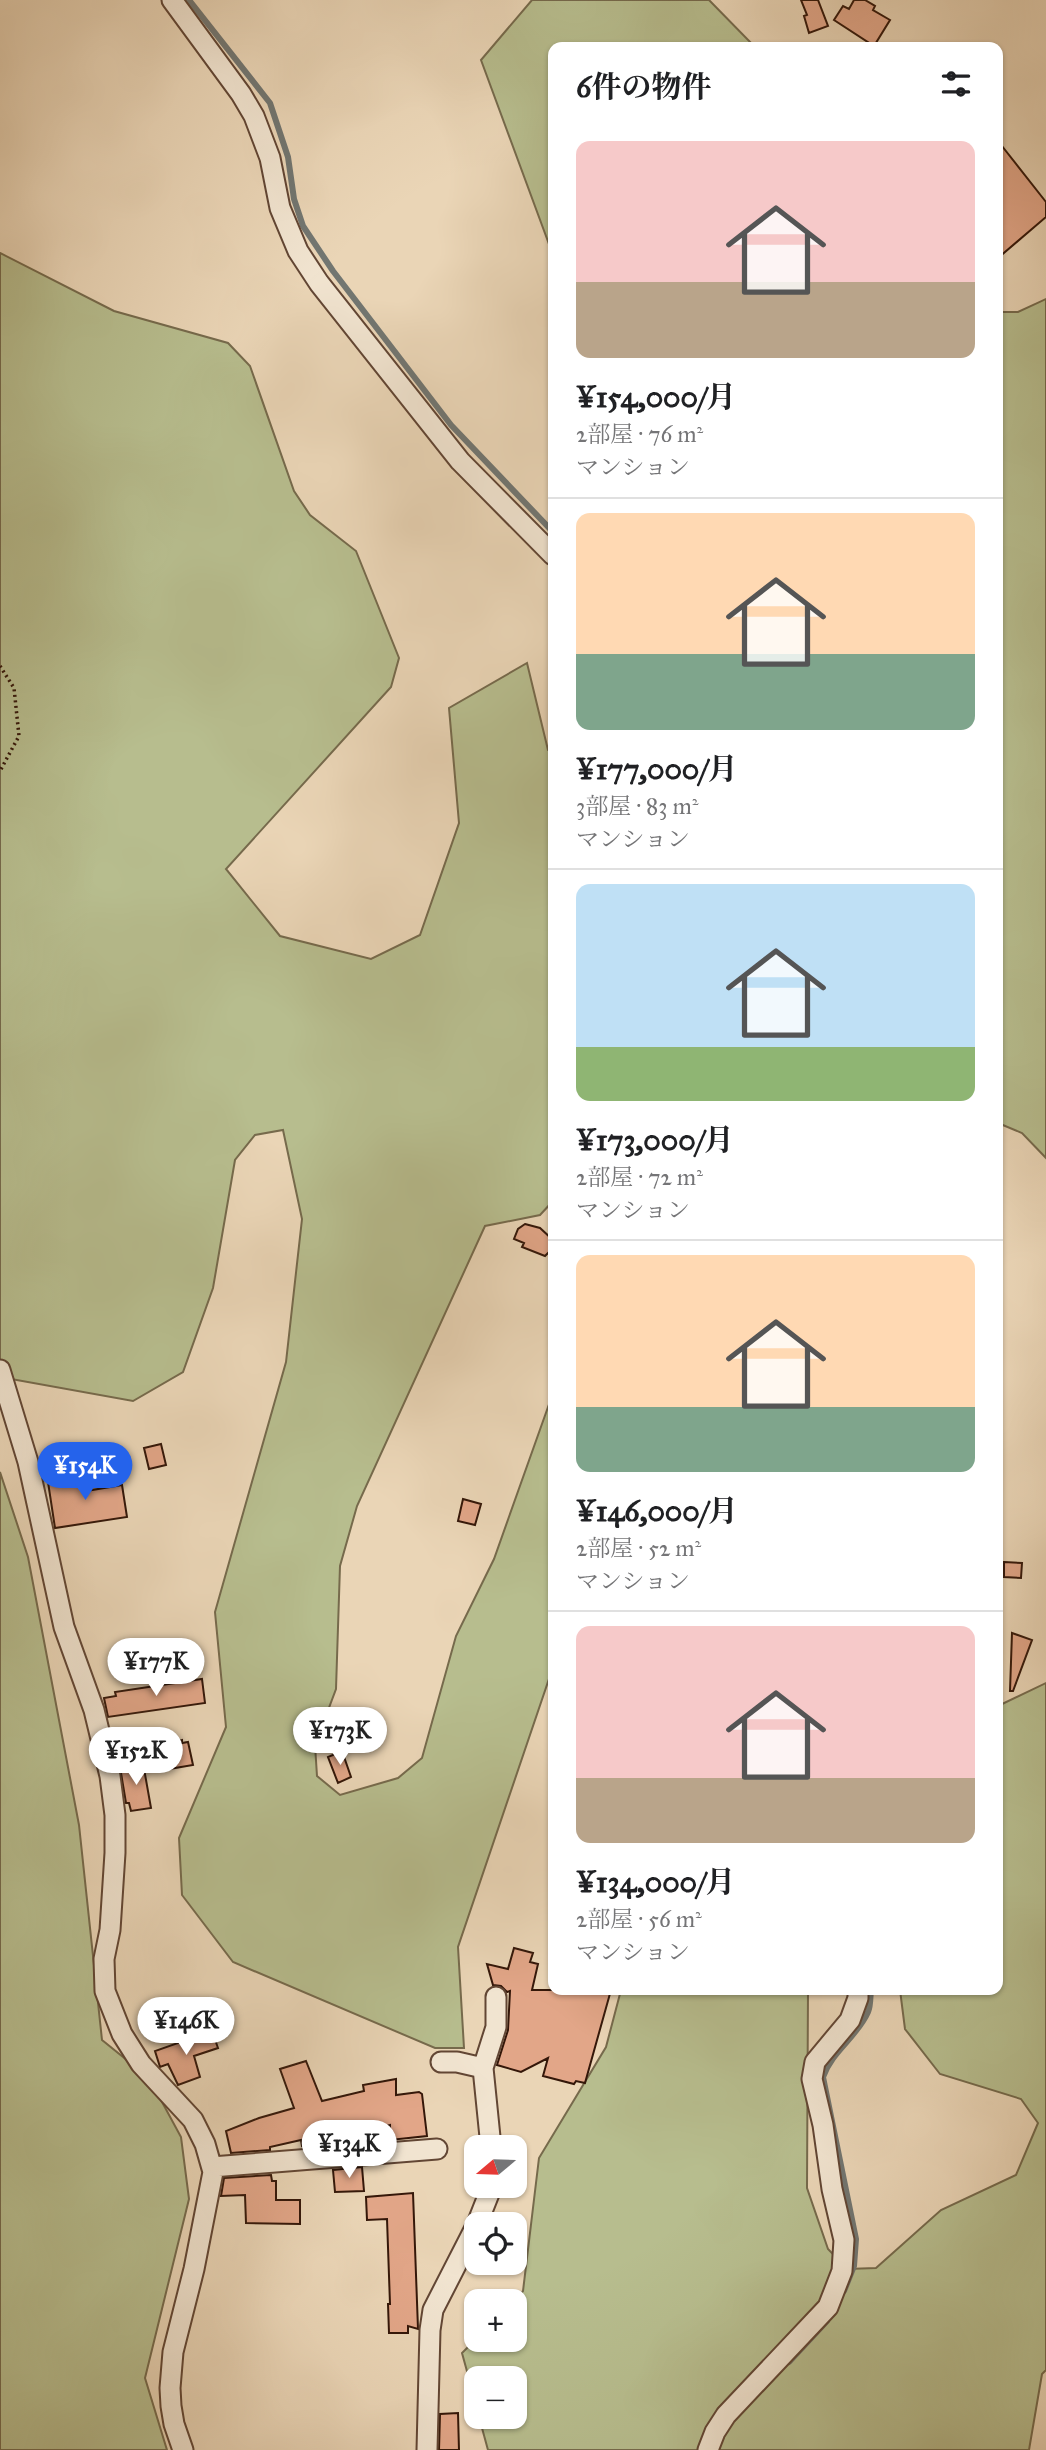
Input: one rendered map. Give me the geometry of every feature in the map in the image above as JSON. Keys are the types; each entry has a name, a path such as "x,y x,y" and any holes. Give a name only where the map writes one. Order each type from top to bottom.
{"street":[{"path":"172,0 254,116 270,158 280,208 299,251 319,284 460,461 548,550"},
{"path":"0,1370 34,1487 64,1627 94,1710 110,1776 116,1853 110,1930 104,1959 105,1991 122,2034 141,2064 192,2120 205,2144 212,2166 194,2269 173,2352 170,2388 174,2424 183,2450"},
{"path":"708,2450 726,2415 828,2307 835,2295 845,2255 842,2227 832,2189 823,2125 811,2079 815,2062 850,2020 858,1995"},
{"path":"490,2135 483,2068 496,2027 496,1997"},
{"path":"441,2062 457,2062 483,2068"},
{"path":"212,2166 437,2149"},
{"path":"427,2450 430,2330 433,2310 464,2249"}],"path":[{"path":"0,666 14,688 19,736 0,771"}],"green space":[{"path":"532,0 709,0 750,42 548,42 548,241 481,60"},
{"path":"0,253 114,311 228,343 250,366 294,491 310,515 356,551 399,658 391,687 226,869 280,936 371,959 420,935 459,823 449,708 527,663 548,750 548,1206 540,1215 485,1226 357,1506 340,1566 336,1689 315,1745 317,1776 340,1795 398,1778 422,1758 456,1636 494,1559 548,1407 548,1682 458,1947 464,2048 435,2048 233,1962 182,1895 179,1838 226,1727 215,1612 286,1362 302,1219 283,1130 255,1135 235,1160 213,1288 183,1372 133,1401 0,1377"},
{"path":"1046,299 1046,1158 1022,1133 1003,1125 1003,312 1018,312"},
{"path":"0,1472 28,1557 79,1825 102,2040 149,2078 181,2137 189,2199 145,2378 167,2450 0,2450"},
{"path":"1046,1683 1046,2370 1042,2374 1029,2450 488,2450 482,2429 527,2429 527,2366 466,2366 462,2353 527,2352 527,2289 523,2289 539,2158 606,2047 620,1995 808,1995 807,2188 828,2249 847,2269 876,2268 941,2210 1016,2175 1038,2123 1021,2099 940,2074 905,2029 901,1995 1003,1995 1003,1704"}],"building":[{"path":"801,0 818,0 828,26 809,33 804,16 807,15"},
{"path":"854,0 865,0 875,6 873,10 890,20 876,42 868,42 834,20 843,6 849,9"},
{"path":"1003,147 1046,202 1046,217 1003,254"},
{"path":"525,1224 540,1228 548,1235 548,1253 545,1256 522,1247 524,1243 514,1239 518,1229"},
{"path":"161,1444 166,1465 149,1469 144,1448"},
{"path":"90,1474 92,1490 122,1485 127,1517 55,1528 48,1482"},
{"path":"463,1499 481,1504 475,1525 458,1521"},
{"path":"1004,1562 1022,1563 1021,1578 1004,1577"},
{"path":"1012,1633 1032,1640 1013,1691 1010,1691"},
{"path":"202,1679 205,1703 108,1717 104,1698 116,1696 115,1692"},
{"path":"182,1740 182,1743 188,1742 193,1765 169,1769 164,1745"},
{"path":"342,1751 351,1777 338,1783 328,1757"},
{"path":"143,1763 151,1808 131,1811 129,1803 126,1803 120,1767"},
{"path":"514,1948 533,1953 530,1962 538,1964 532,1990 548,1990 548,1995 610,1995 585,2083 576,2081 574,2084 543,2076 548,2058 521,2072 497,2065 508,2030 510,1991 493,1985 487,1964 508,1969"},
{"path":"212,2031 218,2048 194,2056 200,2077 178,2085 168,2064 160,2067 155,2051"},
{"path":"306,2061 322,2101 364,2091 363,2085 396,2079 396,2095 419,2092 422,2094 427,2136 390,2140 390,2125 342,2137 343,2144 332,2145 331,2138 302,2146 301,2140 270,2147 270,2150 231,2153 226,2131 294,2108 280,2069"},
{"path":"362,2167 364,2191 335,2192 333,2170"},
{"path":"271,2175 272,2181 276,2181 276,2200 300,2200 300,2224 246,2223 245,2195 221,2196 224,2178"},
{"path":"413,2193 418,2329 408,2326 408,2333 389,2333 387,2219 367,2220 366,2197"},
{"path":"458,2413 459,2450 439,2450 440,2414"}],"waterway":[{"path":"189,0 270,103 288,157 294,199 303,226 333,271 451,425 548,527"},
{"path":"844,2291 854,2266 856,2239 823,2077 832,2059 863,2021 869,2009 870,1995"},
{"path":"789,2362 827,2321"}]}
